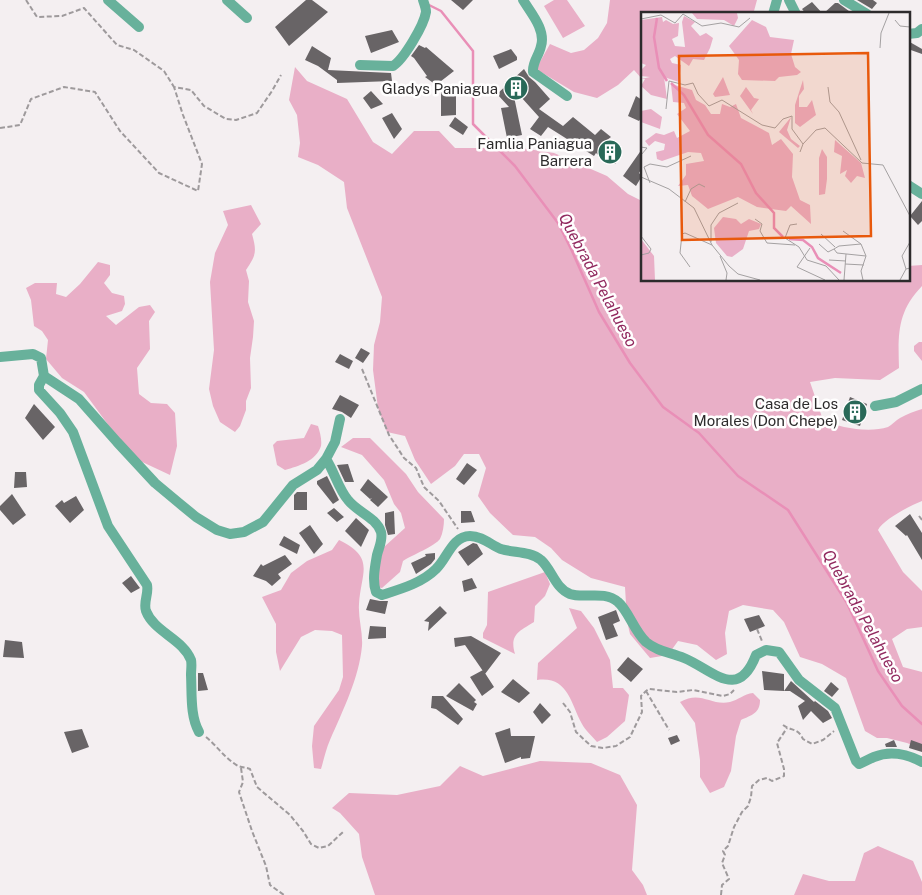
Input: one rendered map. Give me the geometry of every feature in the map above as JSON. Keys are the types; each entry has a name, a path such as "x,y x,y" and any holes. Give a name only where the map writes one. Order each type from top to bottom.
{"street":[{"path":"108,0 139,27"},
{"path":"227,0 246,18"},
{"path":"523,0 540,28 542,38 542,46 534,63 534,72 567,96"},
{"path":"789,0 795,12"},
{"path":"844,0 864,12"},
{"path":"360,64 393,66 397,63 403,57 421,25 424,4"},
{"path":"910,34 916,33 922,29"},
{"path":"910,186 922,194"},
{"path":"0,357 33,354 41,358 44,376 39,385 39,390 73,432 108,526 146,585 148,590 145,599 146,611 154,623 185,650 191,660 193,716 199,732"},
{"path":"44,376 79,399 155,483 196,517 216,530 230,534 244,532 263,522 293,485 317,470 336,442 340,419"},
{"path":"874,406 896,402 922,389"},
{"path":"326,459 346,499 360,512 372,519 381,532 381,542 373,583 376,592 382,595 422,580 438,568 455,543 463,537 480,538 502,549 524,553 540,560 554,580 568,593 575,596 596,594 619,602 646,642 658,650 686,659 720,678 734,680 751,668 756,655 766,650 779,652 799,680 834,708 856,762 859,764 885,754 898,753 911,756 922,762"}],"path":[{"path":"0,128 20,126 31,99 64,87 95,92 120,131 159,173 198,191 202,164 174,86 164,71 134,50 117,45 84,8 62,16 37,17 26,0"},
{"path":"174,86 191,90 204,106 226,119 236,120 257,113 281,75"},
{"path":"362,369 389,436 404,458 416,468 424,487 439,501 463,537"},
{"path":"920,516 922,520"},
{"path":"757,629 766,650"},
{"path":"563,703 570,712 576,732 591,746 603,748 616,746 630,737 642,712 641,696 649,689 677,692 693,690 723,696 730,694 736,688"},
{"path":"646,691 669,730"},
{"path":"783,725 801,733 803,739 812,744 823,740 841,722"},
{"path":"721,895 722,885 728,880 722,863 725,855 724,851 728,846 734,827 742,812 748,806 752,786 759,780 767,778 772,781 784,776 777,743 787,728"},
{"path":"199,732 216,745 234,764 250,769 258,787 290,815 311,844 319,848 328,846 343,832"},
{"path":"241,767 243,782 239,792 266,866 270,885 284,895"}],"shaded area":[{"path":"554,0 567,0 585,26 563,38 544,6"},
{"path":"610,0 757,0 754,12 641,12 641,78 634,70 618,85 597,98 574,92 536,69 550,44 571,53 584,50 598,38 607,23"},
{"path":"295,67 307,81 347,99 373,142 392,154 414,131 439,131 455,148 521,148 554,153 607,176 628,194 641,200 641,281 910,281 910,266 922,265 922,286 903,314 899,334 899,368 880,380 835,378 810,382 823,420 838,425 864,430 880,429 888,427 898,419 922,409 922,501 891,518 878,530 903,572 922,591 922,627 907,629 892,639 903,667 922,672 922,749 887,738 877,738 865,731 846,678 822,664 800,657 784,622 773,610 743,605 729,611 725,633 727,654 716,660 697,645 678,641 668,655 650,658 630,634 627,621 625,587 591,578 562,560 551,548 535,537 513,535 490,513 478,496 486,468 479,454 464,454 455,466 431,484 415,460 405,436 387,432 378,408 373,370 374,345 380,322 382,297 347,208 344,182 318,165 298,157 300,143 297,115 289,100"},
{"path":"251,205 261,224 252,234 255,253 246,270 249,281 248,302 254,321 250,358 251,388 246,401 246,410 240,426 235,432 220,422 213,406 209,389 214,350 210,282 215,253 228,225 223,211"},
{"path":"98,262 110,265 110,275 104,283 112,293 124,296 125,304 122,311 106,316 116,325 139,307 150,305 155,312 149,321 150,349 137,368 139,394 151,403 167,404 175,413 177,446 170,475 138,460 126,449 84,392 62,378 46,359 48,340 42,331 34,326 31,300 26,288 35,283 57,283 56,294 66,297 80,284"},
{"path":"922,342 922,361 914,351 914,346"},
{"path":"311,424 318,426 321,439 321,446 315,456 301,465 285,470 277,465 273,445 277,441 304,438"},
{"path":"353,438 370,438 406,474 418,492 444,519 440,539 433,545 403,561 400,572 382,588 377,587 375,575 384,547 405,528 401,513 394,504 384,480 362,455 341,447"},
{"path":"339,540 358,553 364,567 359,609 362,646 354,682 329,743 321,769 314,768 312,746 314,726 339,690 343,677 342,635 332,631 315,630 301,637 280,671 276,652 276,624 262,597 281,590 291,573 307,561 332,550"},
{"path":"545,572 550,584 545,596 535,606 534,622 520,631 515,637 513,642 515,654 483,638 487,625 488,592"},
{"path":"569,608 581,611 594,628 610,660 613,688 623,688 629,695 625,721 607,737 597,742 583,726 571,699 562,686 547,680 537,680 538,663 577,628"},
{"path":"753,693 760,700 759,708 749,717 741,720 736,736 731,771 724,787 710,793 700,777 700,760 695,723 680,702 687,699 700,698 723,703"},
{"path":"540,761 591,763 620,775 637,805 632,870 643,885 647,895 375,895 362,857 359,834 340,813 332,808 349,793 397,795 440,786 460,766 483,776"},
{"path":"878,846 913,861 922,882 922,895 794,895 803,874 829,881 855,881 864,853"}],"building":[{"path":"306,0 312,0 328,12 289,46 275,27"},
{"path":"451,0 473,0 463,10"},
{"path":"857,0 873,0 877,3 872,9"},
{"path":"812,2 821,12 804,12 802,9"},
{"path":"835,3 838,3 850,12 825,12"},
{"path":"392,30 399,42 371,53 365,36"},
{"path":"910,42 922,49 922,54 910,50"},
{"path":"419,45 426,47 454,71 436,85 425,77 427,76 411,56"},
{"path":"312,46 331,58 328,70 391,73 392,81 337,83 337,80 318,66 305,60"},
{"path":"511,49 517,60 499,69 493,56"},
{"path":"524,69 550,99 539,109 563,126 573,117 595,135 601,129 611,137 607,140 619,151 616,154 620,159 615,164 611,160 608,164 596,153 594,156 548,127 541,136 530,129 539,117 512,87 522,135 507,138 501,108 509,107 497,94"},
{"path":"441,84 456,86 456,115 441,116"},
{"path":"371,91 383,104 371,109 363,98"},
{"path":"636,96 641,99 641,118 639,121 628,116"},
{"path":"392,113 402,129 394,139 382,118"},
{"path":"455,117 468,127 463,135 449,126"},
{"path":"641,150 641,170 639,173 641,178 636,186 623,176"},
{"path":"922,201 922,221 918,225 910,216"},
{"path":"361,348 370,353 363,363 355,358"},
{"path":"340,354 353,361 349,369 335,362"},
{"path":"340,395 359,405 351,418 342,412 332,409"},
{"name":"Casa de Los Morales (Don Chepe)","path":"850,397 867,404 860,426 842,420"},
{"path":"34,404 55,427 43,440 25,418"},
{"path":"467,463 477,470 464,485 456,479"},
{"path":"348,464 354,482 345,482 337,465"},
{"path":"15,472 26,472 27,487 14,488"},
{"path":"327,476 339,500 333,504 317,484 317,481"},
{"path":"368,479 388,497 378,507 370,500 372,498 370,499 360,490"},
{"path":"297,492 307,492 307,510 294,510 294,495"},
{"path":"12,494 26,515 13,525 0,510 0,506"},
{"path":"76,496 84,510 70,523 55,506 62,500 64,503"},
{"path":"334,508 344,517 337,522 327,513"},
{"path":"394,511 395,534 388,535 385,525 385,513"},
{"path":"461,511 471,511 475,522 461,523"},
{"path":"910,514 922,533 922,560 907,535 895,526"},
{"path":"356,518 369,530 361,547 345,531"},
{"path":"310,525 323,544 314,554 299,533"},
{"path":"284,536 300,545 297,554 279,545"},
{"path":"473,543 477,544 483,554 468,566 458,552"},
{"path":"435,553 435,559 431,564 416,574 411,563 426,556 425,554"},
{"path":"285,555 292,564 278,574 281,578 272,586 266,581 253,576 261,564 263,566"},
{"path":"131,576 140,588 131,593 122,583"},
{"path":"472,578 477,588 464,592 462,581"},
{"path":"370,599 388,601 385,614 366,610"},
{"path":"440,606 447,613 428,631 429,622 424,621"},
{"path":"616,610 620,621 613,624 618,636 606,640 598,617"},
{"path":"759,615 765,626 750,632 744,619"},
{"path":"370,626 386,627 386,638 368,639"},
{"path":"471,636 501,653 485,674 465,645 455,647 454,638"},
{"path":"5,640 22,642 24,658 3,657"},
{"path":"628,657 643,669 631,682 617,670"},
{"path":"483,670 494,687 482,696 470,677"},
{"path":"762,671 784,674 784,691 764,690"},
{"path":"198,673 203,673 208,690 198,691"},
{"path":"513,679 530,693 519,703 501,692"},
{"path":"791,681 814,702 828,711 832,718 823,723 811,711 803,720 798,706 805,701 790,691 784,691"},
{"path":"831,682 839,689 832,697 824,691"},
{"path":"459,683 476,700 474,702 477,704 473,711 446,696"},
{"path":"432,696 443,696 463,719 458,725 436,709 431,708"},
{"path":"540,703 551,715 542,724 533,712"},
{"path":"510,728 511,736 535,736 530,758 521,759 521,757 505,763 495,733"},
{"path":"82,729 89,747 72,753 64,732"},
{"path":"677,735 680,741 671,745 668,738"},
{"path":"894,740 897,747 886,747 885,744"},
{"path":"911,740 922,744 922,752 909,748"}],"waterway":[{"name":"Quebrada Pelahueso","path":"429,5 441,11 473,51 473,124 515,166 558,223 599,312 630,363 663,407 699,433 738,476 788,510 847,603 878,671 902,706 922,724"}],"place":[{"name":"Gladys Paniagua","path":"516,88"},
{"name":"Famlia Paniagua Barrera","path":"610,152"},
{"name":"Casa de Los Morales (Don Chepe)","path":"855,412"}]}
